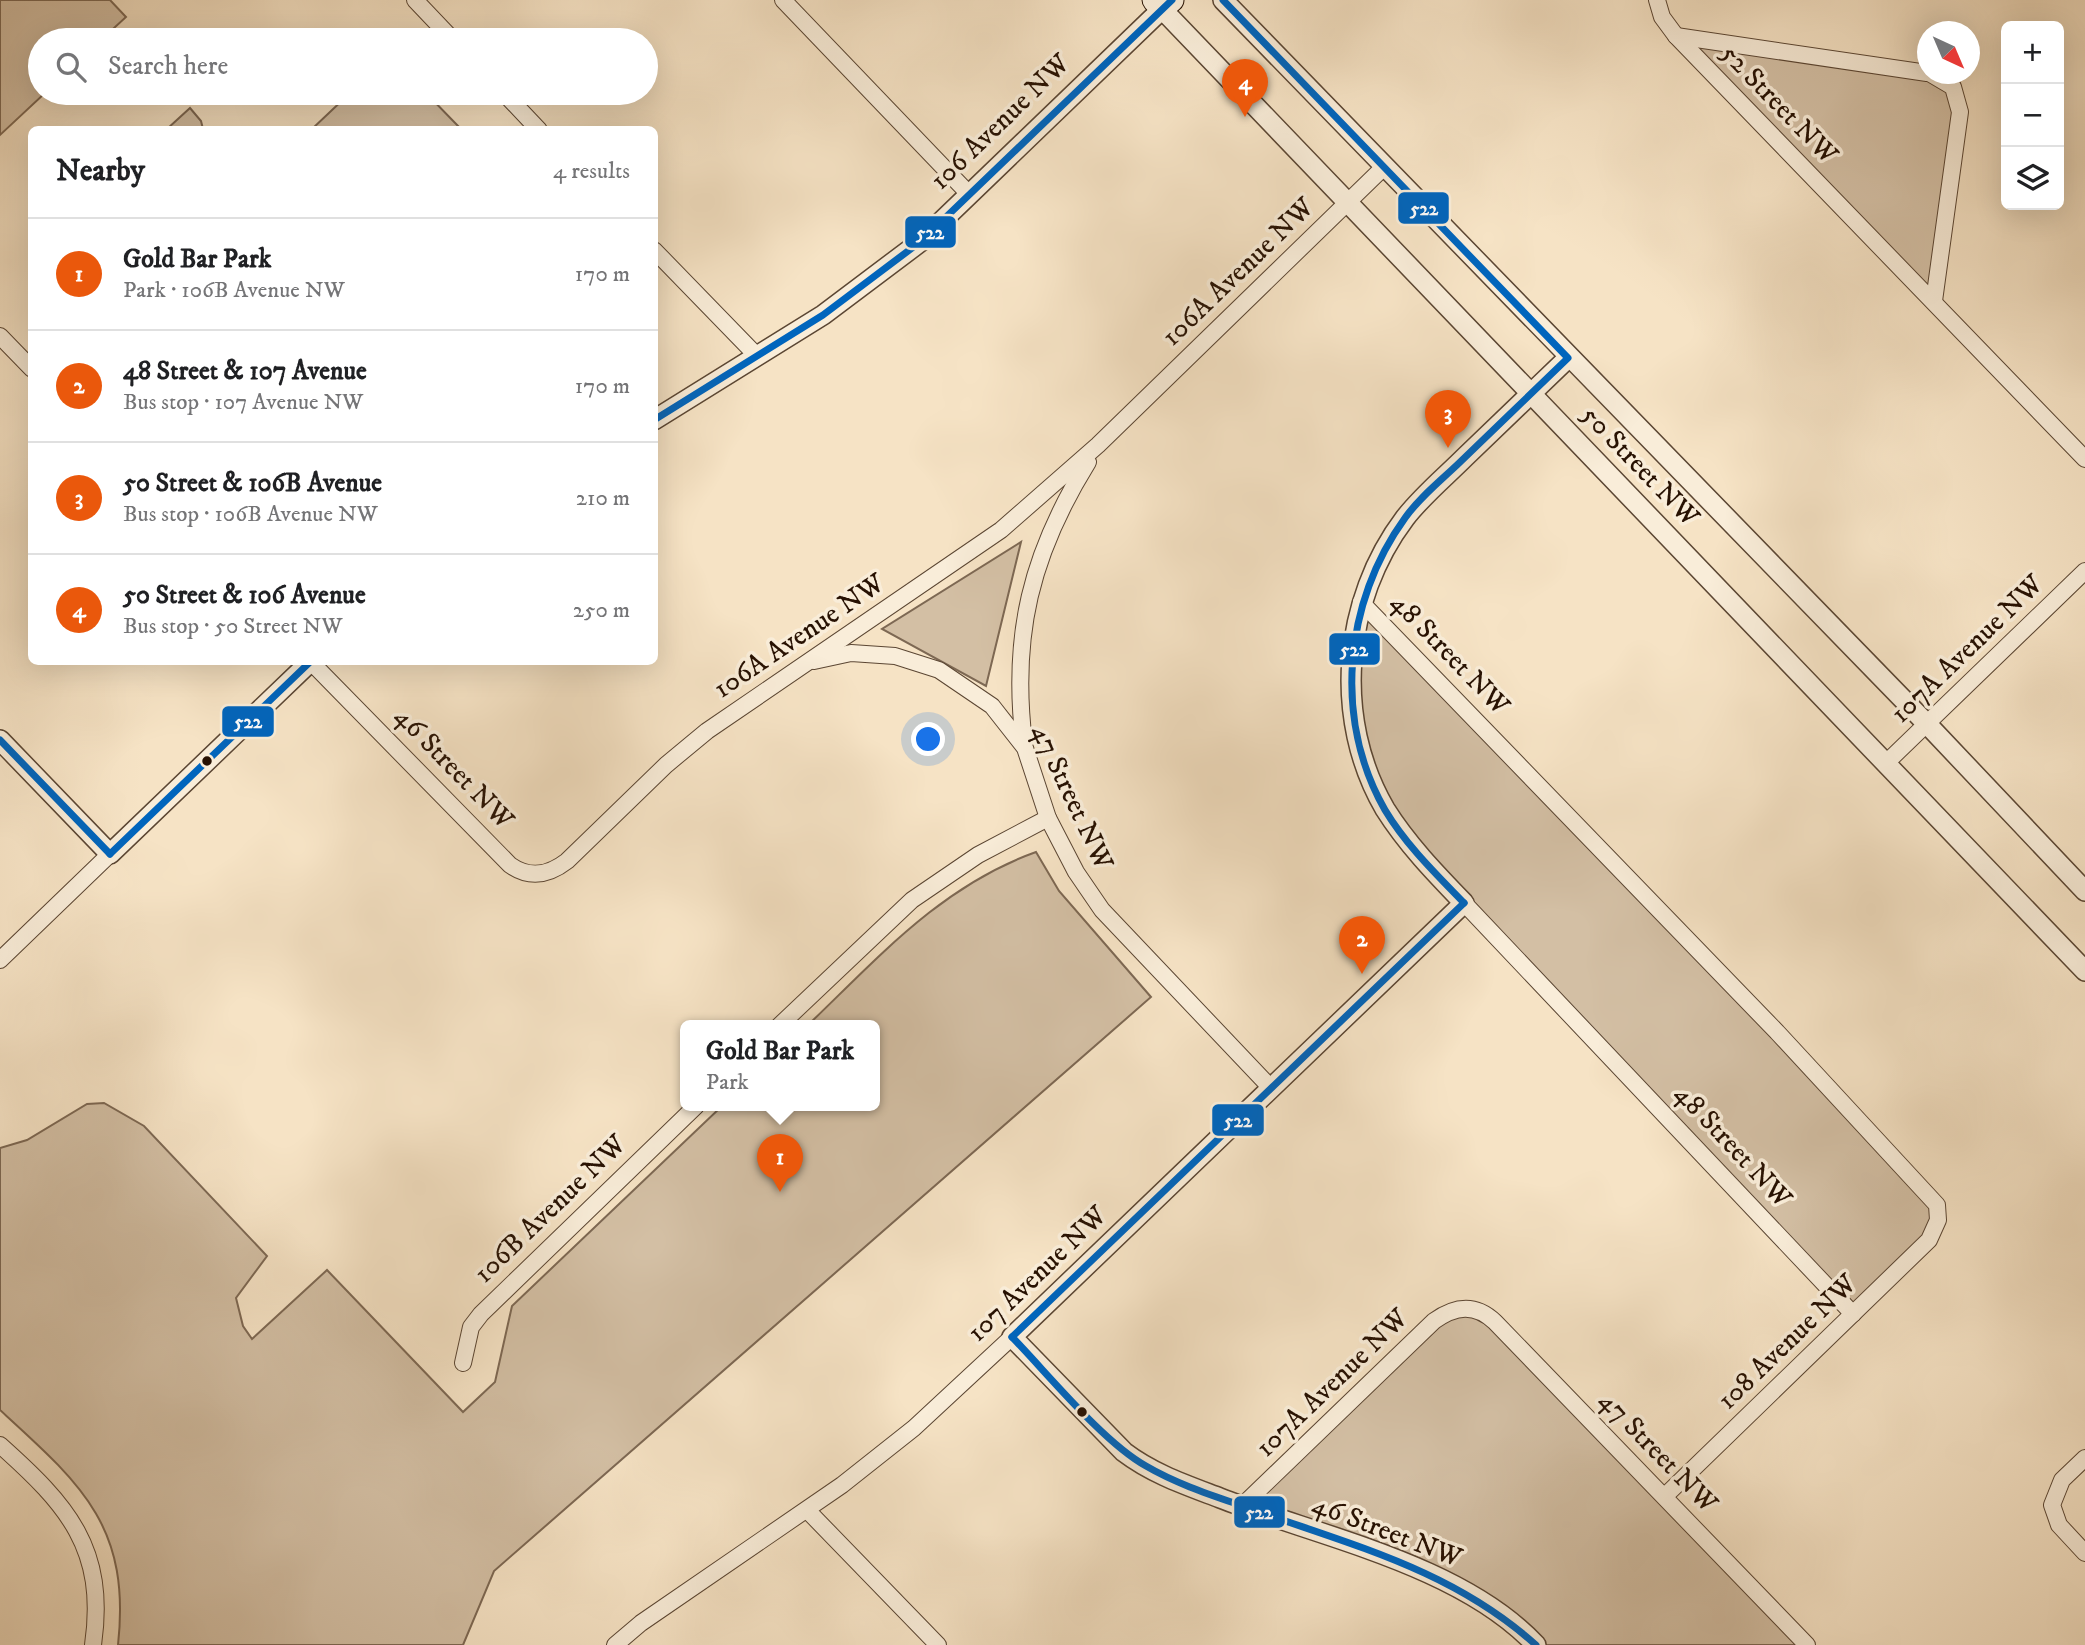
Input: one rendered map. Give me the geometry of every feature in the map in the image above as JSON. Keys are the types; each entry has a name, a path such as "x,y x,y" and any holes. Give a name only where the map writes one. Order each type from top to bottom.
{"street":[{"path":"415,0 442,28"},
{"path":"783,0 969,194"},
{"name":"50 Street NW","path":"1223,0 1568,358 1927,724 2085,891"},
{"path":"1657,0 1662,17 1676,36"},
{"name":"106 Avenue NW","path":"658,418 870,281 920,242 1163,3"},
{"name":"50 Street NW","path":"1163,3 1346,204 2085,971"},
{"name":"52 Street NW","path":"1676,36 1917,71"},
{"name":"52 Street NW","path":"1676,36 2085,459"},
{"name":"52 Street NW","path":"1934,301 1959,112 1953,87 1948,84"},
{"path":"515,105 535,126"},
{"name":"106A Avenue NW","path":"534,875 559,867 686,748 805,662 979,547 1098,444 1384,167"},
{"path":"658,254 757,356"},
{"path":"0,336 28,365"},
{"path":"1361,602 1380,555 1407,515 1568,358"},
{"name":"106A Avenue NW","path":"1025,748 1019,660 1032,580 1053,523 1098,444"},
{"name":"107A Avenue NW","path":"1885,764 2085,571"},
{"name":"48 Street NW","path":"1361,602 1354,630 1351,683 1364,761 1384,807 1397,828 1464,903 1853,1314"},
{"name":"48 Street NW","path":"1361,602 1920,1184 1937,1205 1938,1220"},
{"name":"47 Street NW","path":"805,662 865,653 895,656 926,665 956,679 992,706 1025,748 1048,818 1076,872 1114,925 1271,1088"},
{"path":"0,960 308,665"},
{"name":"46 Street NW","path":"314,665 503,858 517,870 534,875"},
{"path":"0,740 110,854"},
{"path":"785,1020 895,914 928,887 978,855 1048,818"},
{"name":"107 Avenue NW","path":"615,1645 641,1623 807,1510 914,1428 1464,903"},
{"name":"106B Avenue NW","path":"463,1363 471,1327 481,1314 691,1111"},
{"name":"108 Avenue NW","path":"1665,1496 1929,1240 1938,1220"},
{"name":"107A Avenue NW","path":"1242,1506 1434,1321 1445,1313 1465,1307"},
{"name":"47 Street NW","path":"1465,1307 1482,1312 1495,1322 1807,1645"},
{"name":"46 Street NW","path":"1012,1337 1124,1452 1140,1464 1242,1506 1449,1582 1498,1610 1536,1645"},
{"path":"0,1445 50,1491 76,1528 92,1577 95,1622 93,1645"},
{"path":"2085,1458 2062,1480 2052,1505 2059,1525 2085,1553"},
{"path":"807,1510 938,1645"}],"shaded area":[{"path":"0,0 110,0 126,17 114,28 28,28 28,105 32,105 0,135"},
{"path":"1676,36 1917,72 1917,84 1941,84 1957,96 1934,301"},
{"path":"337,105 438,105 458,126 315,126"},
{"path":"190,108 202,126 170,126"},
{"path":"1021,542 986,686 882,629"},
{"path":"1361,602 1930,1194 1938,1220 1853,1314 1410,844 1358,735"},
{"path":"1036,852 1059,891 1151,997 494,1571 463,1645 118,1645 120,1604 116,1568 108,1538 76,1485 0,1410 0,1148 27,1140 87,1104 104,1103 144,1126 267,1256 236,1298 243,1326 252,1339 327,1270 463,1412 495,1382 512,1306 717,1111 880,1111 880,1020 813,1020 913,926 970,884 1002,866"},
{"path":"1474,1309 1807,1645 1536,1645 1498,1610 1242,1506 1434,1321"}],"transit line":[{"name":"522","path":"658,418 823,315 920,242 1172,0"},
{"name":"522","path":"1223,0 1568,358 1430,490 1405,518 1384,551 1369,586 1358,623 1352,700 1368,775 1385,810 1402,835 1464,903"},
{"name":"522","path":"110,854 307,665"},
{"name":"522","path":"0,740 110,854"},
{"name":"522","path":"1012,1337 1464,903"},
{"name":"522","path":"1012,1337 1094,1424 1129,1455 1146,1466 1192,1488 1395,1560 1468,1596 1503,1618 1536,1645"}],"place":[{"name":"50 Street & 106 Avenue","path":"1245,117"},
{"name":"50 Street & 106B Avenue","path":"1448,448"},
{"name":"48 Street & 107 Avenue","path":"1362,974"},
{"name":"Gold Bar Park","path":"780,1192"}]}
